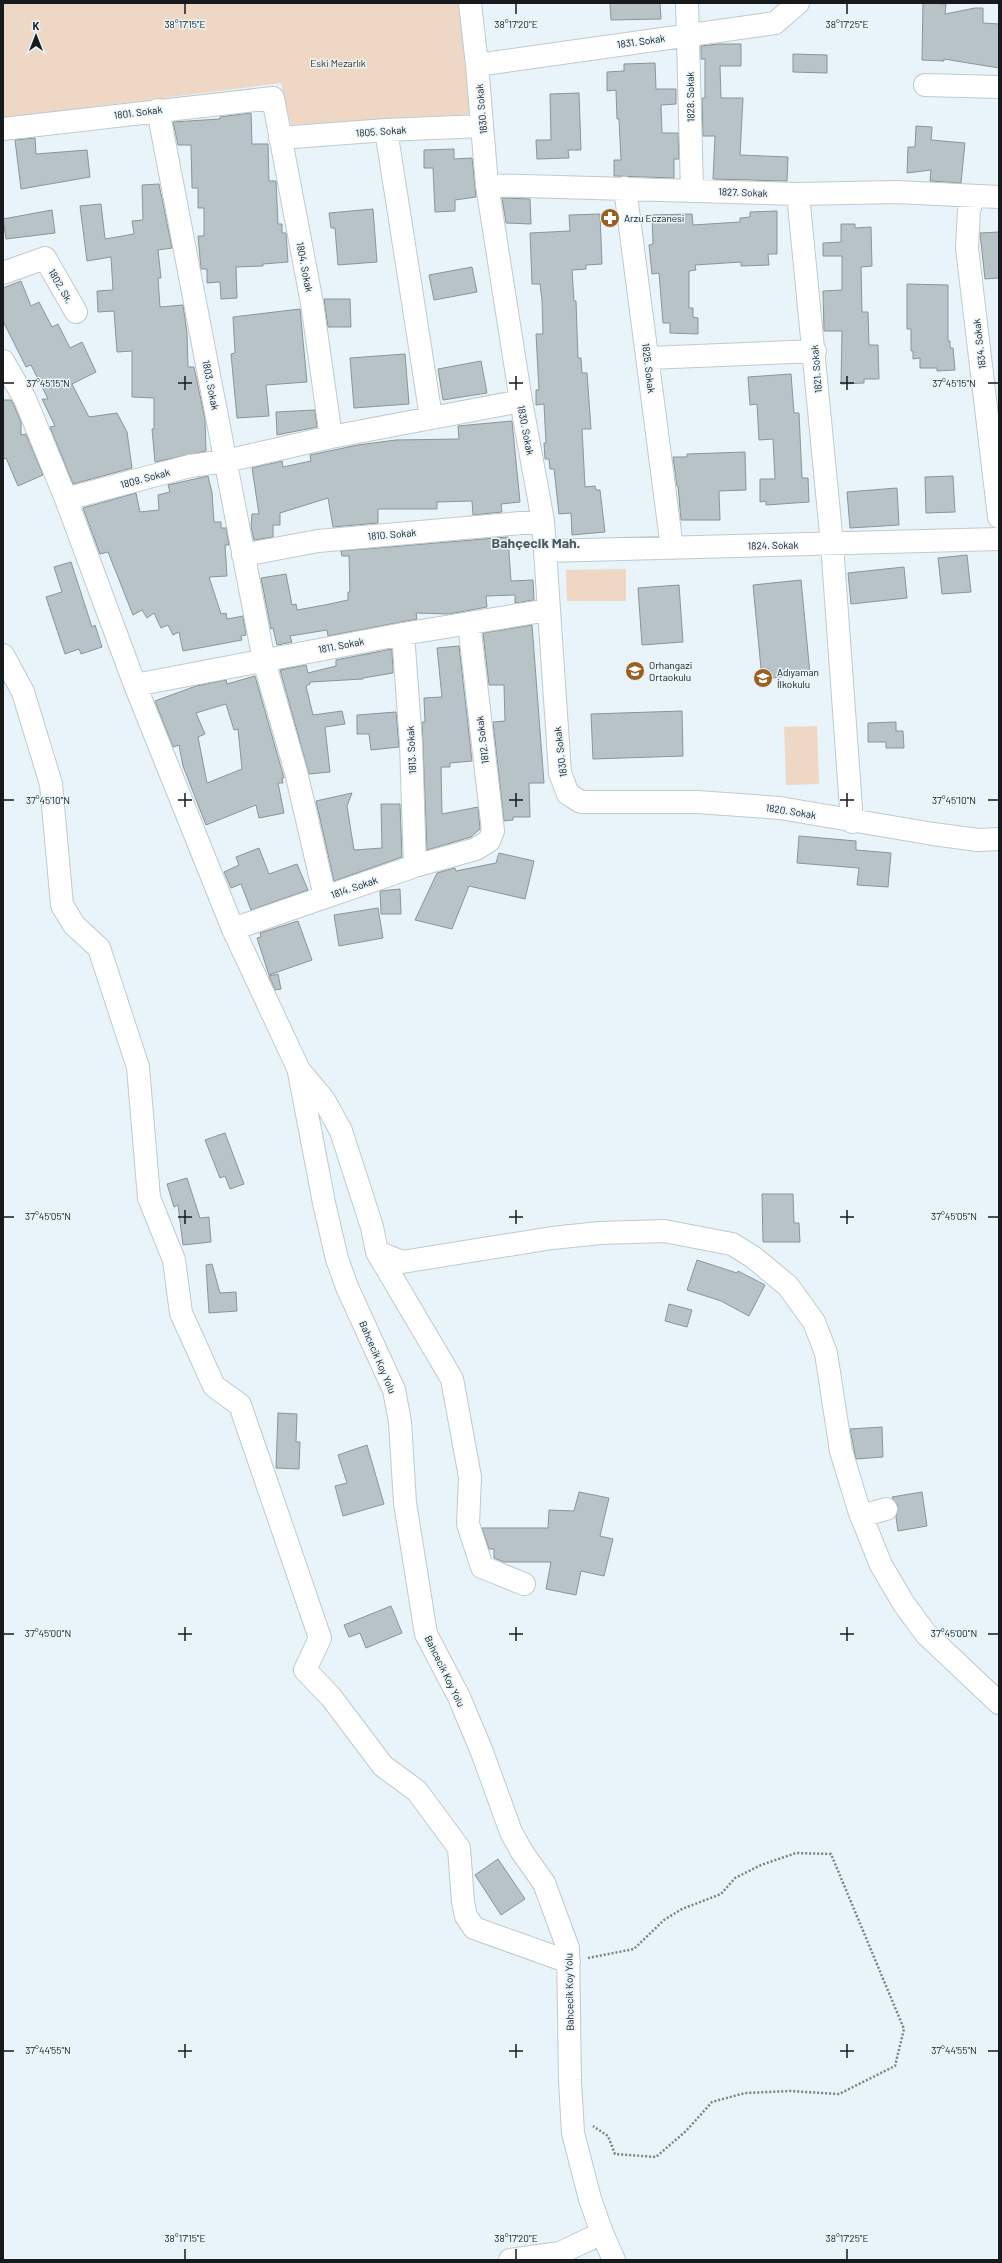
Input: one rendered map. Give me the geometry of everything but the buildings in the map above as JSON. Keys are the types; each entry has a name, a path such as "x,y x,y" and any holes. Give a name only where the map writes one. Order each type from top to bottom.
{"street":[{"name":"1830. Sokak","path":"470,3 477,64 487,185 521,401 543,521 560,773 568,794 582,802"},
{"name":"1828. Sokak","path":"687,3 692,190"},
{"name":"1831. Sokak","path":"477,64 774,23 798,3"},
{"path":"925,85 999,87"},
{"name":"1801. Sokak","path":"3,129 273,98"},
{"name":"1804. Sokak","path":"273,98 312,303 331,437"},
{"name":"1803. Sokak","path":"158,110 264,660 296,772 325,897"},
{"name":"1805. Sokak","path":"280,138 386,130 482,126"},
{"path":"386,130 431,417"},
{"name":"1827. Sokak","path":"487,185 798,194 896,192 999,197"},
{"name":"1825. Sokak","path":"625,188 672,548"},
{"name":"1821. Sokak","path":"798,194 832,544 852,822"},
{"name":"1834. Sokak","path":"973,196 969,211 967,248 999,517"},
{"name":"1802. Sk.","path":"3,273 45,258 76,312"},
{"path":"648,358 814,351"},
{"path":"3,360 25,399 66,499 135,685 233,929 299,1070 324,1100 341,1131 372,1227 377,1252 452,1379 470,1476 468,1524 482,1567 524,1584"},
{"name":"1809. Sokak","path":"66,499 190,466 226,461 331,437 521,401"},
{"name":"1810. Sokak","path":"243,556 318,541 543,521"},
{"name":"1824. Sokak","path":"546,551 999,539"},
{"name":"1811. Sokak","path":"135,685 403,634 548,610"},
{"name":"1812. Sokak","path":"469,623 493,831 489,842 476,849"},
{"name":"1813. Sokak","path":"403,634 411,743 415,866"},
{"path":"3,655 23,692 51,784 62,905 74,925 99,948 138,1067 149,1198 174,1260 181,1313 214,1386 240,1405 320,1638 305,1670 331,1697 383,1766 417,1791 460,1848 463,1902 466,1916 474,1928 569,1962"},
{"name":"1820. Sokak","path":"582,802 704,802 780,808 852,822 978,840 999,839"},
{"name":"1814. Sokak","path":"233,929 415,866 476,849"},
{"name":"Bahcecik Koy Yolu","path":"299,1070 324,1203 338,1259 347,1287 394,1390 400,1422 405,1503 426,1634 459,1697 482,1752 511,1832 522,1852 544,1883 568,1948 573,2133 590,2199 602,2233 614,2260"},
{"path":"377,1252 402,1262 552,1238 600,1233 664,1231 732,1244 757,1251 788,1286 814,1322 826,1353 842,1451 862,1516 881,1565 904,1604 926,1634 999,1703"},
{"path":"862,1516 886,1509"},
{"path":"510,2260 560,2253 602,2233"}],"path":[{"path":"569,1962 634,1949 664,1920 682,1909 721,1894 735,1878 761,1864 796,1852 831,1854 904,2029 895,2066 839,2094 791,2091 745,2093 712,2102 686,2131 656,2156 615,2154 608,2136 572,2113"}],"green space":[{"name":"Eski Mezarlık","path":"3,3 460,3 475,114 291,125 281,83 3,118"},
{"path":"626,569 626,601 567,601 566,570"},
{"path":"817,726 819,784 786,785 784,727"}],"place":[{"name":"Arzu Eczanesi","path":"610,218"},
{"name":"Orhangazi Ortaokulu","path":"635,671"},
{"name":"Adıyaman İlkokulu","path":"763,678"}],"district":[{"name":"Bahçecik Mah.","path":"536,542"}]}
